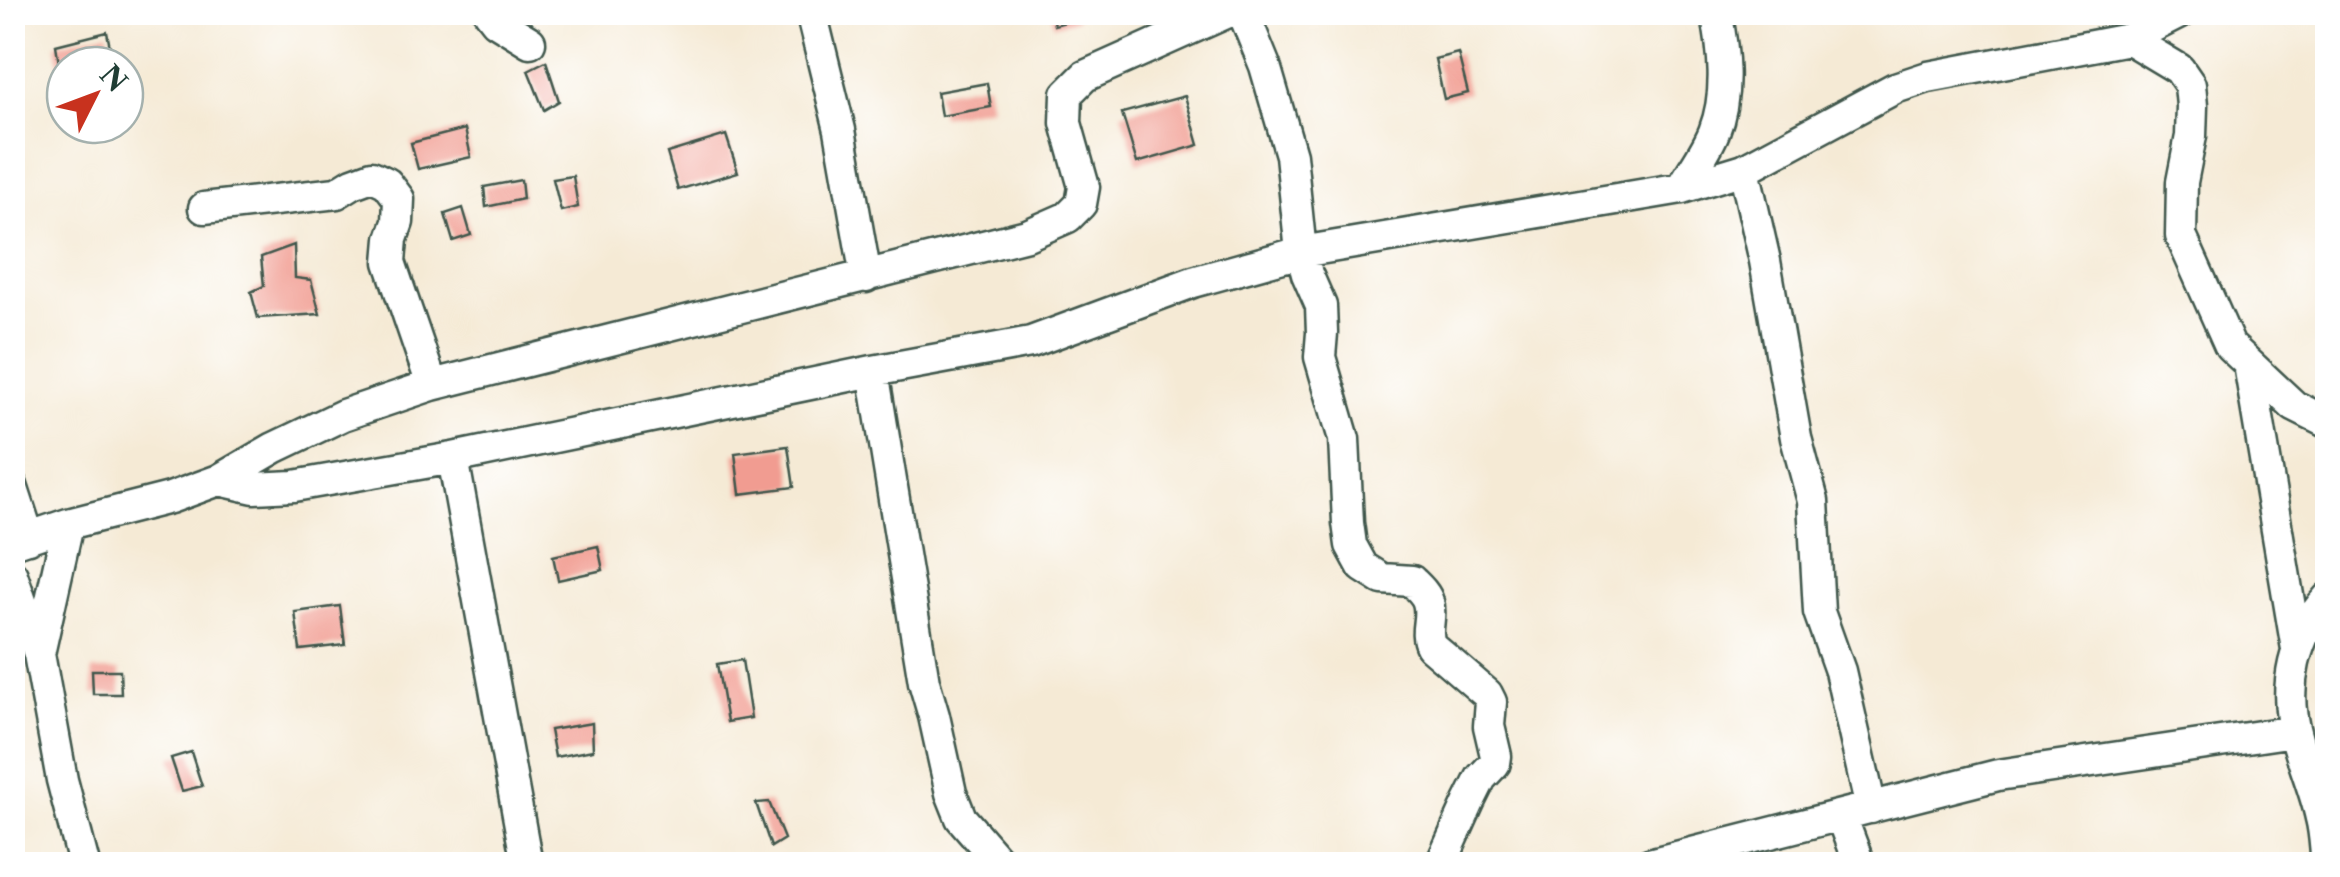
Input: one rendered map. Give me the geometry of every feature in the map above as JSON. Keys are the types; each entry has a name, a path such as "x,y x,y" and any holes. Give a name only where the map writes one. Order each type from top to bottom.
{"street":[{"path":"489,12 496,21 530,42"},
{"path":"811,12 840,130 866,276"},
{"path":"12,486 21,540 170,498 219,480 274,448 344,415 432,385 1027,235 1068,217 1081,204 1084,187 1066,124 1067,94 1085,76 1228,12"},
{"path":"1243,12 1265,66 1291,155 1302,252 1320,306 1320,356 1344,439 1351,545 1363,567 1382,579 1412,581 1421,590 1430,615 1426,638 1491,702 1489,726 1495,763 1481,778 1441,864"},
{"path":"1682,188 1713,134 1724,98 1722,39 1716,12"},
{"path":"219,480 254,488 294,486 454,458 1030,342 1192,282 1302,252 1682,188 1744,168 1895,88 1928,77 2129,39 2182,12"},
{"path":"2129,39 2179,68 2190,85 2191,136 2182,182 2181,236 2230,346 2294,406 2328,424"},
{"path":"1744,168 1766,261 1796,438 1813,501 1819,612 1840,671 1871,808"},
{"path":"204,208 337,194 372,176 387,183 399,199 390,262 432,385"},
{"path":"2250,364 2297,649"},
{"path":"873,371 924,682 951,793 961,818 1001,864"},
{"path":"454,458 526,864"},
{"path":"39,654 68,524"},
{"path":"12,575 39,654 62,780 84,864"},
{"path":"2327,864 2322,819 2294,732 2289,694 2297,649 2314,613 2328,598"},
{"path":"1650,864 1998,774 2294,732"},
{"path":"1841,816 1859,864"}],"building":[{"path":"1051,12 1075,12 1077,19 1054,25"},
{"path":"107,32 110,45 56,45"},
{"path":"1458,53 1468,93 1444,99 1435,59"},
{"path":"546,61 559,101 544,110 528,70"},
{"path":"987,83 991,107 941,116 937,92"},
{"path":"1185,96 1199,145 1137,163 1122,113"},
{"path":"465,129 471,157 418,169 411,143"},
{"path":"726,135 738,172 678,190 667,153"},
{"path":"573,176 578,207 561,211 553,179"},
{"path":"521,180 523,199 486,207 484,187"},
{"path":"463,208 471,235 453,241 445,214"},
{"path":"294,245 295,278 311,280 320,314 258,318 251,292 264,286 261,257"},
{"path":"788,446 794,487 740,494 735,453"},
{"path":"598,546 603,570 558,580 553,556"},
{"path":"340,606 345,645 300,650 295,612"},
{"path":"742,660 751,718 727,722 717,664"},
{"path":"92,670 120,670 121,694 93,694"},
{"path":"592,723 593,750 555,757 550,730"},
{"path":"191,752 202,786 182,791 171,758"},
{"path":"769,802 784,839 771,847 756,803"}]}
